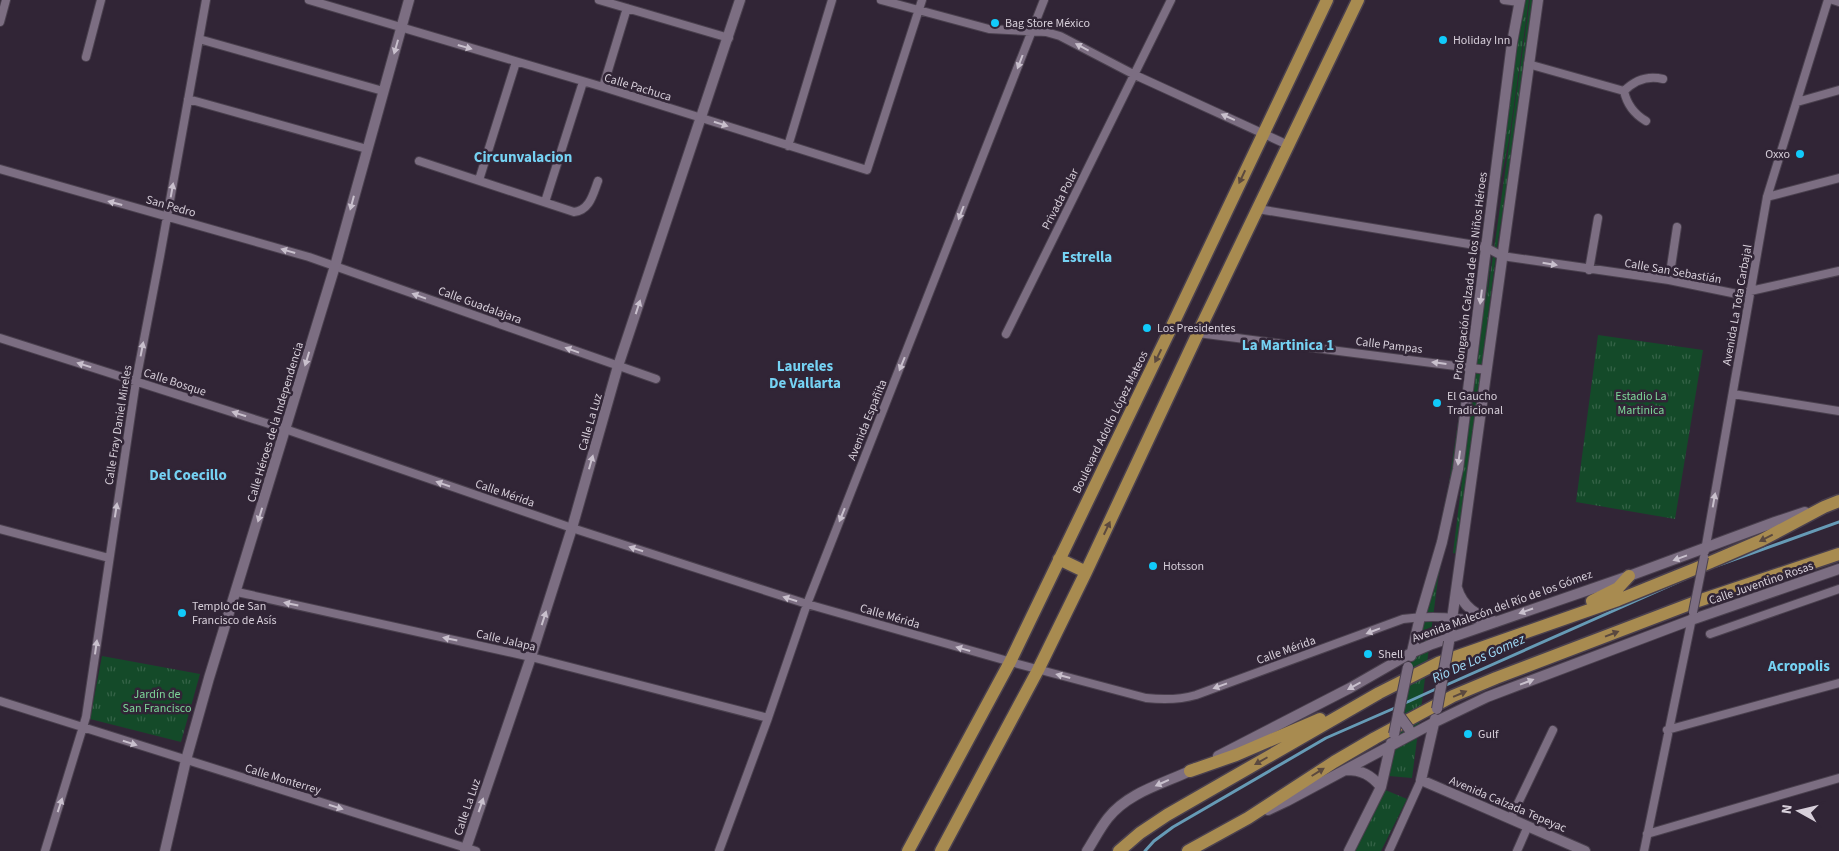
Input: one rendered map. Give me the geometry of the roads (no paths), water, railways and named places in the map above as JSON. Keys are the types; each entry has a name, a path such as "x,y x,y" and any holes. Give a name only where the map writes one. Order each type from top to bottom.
{"main road":[{"name":"Boulevard Adolfo López Mateos","path":"908,851 1010,662 1327,0"},
{"path":"941,851 1038,670 1358,0"},
{"name":"Avenida Malecón del Río de los Gómez","path":"1119,851 1140,833 1166,815 1379,693 1438,663 1618,600 1762,540 1839,501"},
{"path":"1188,851 1248,818 1278,797 1375,738 1454,696 1496,678 1698,602 1839,554"},
{"path":"1059,559 1086,572"},
{"path":"1438,663 1464,648 1600,598 1618,588 1629,576"},
{"path":"1190,771 1236,755 1379,693"}],"street":[{"path":"0,22 6,0"},
{"path":"86,57 101,0"},
{"name":"Calle Fray Daniel Mireles","path":"45,851 84,728 136,381 168,217 206,0"},
{"name":"Calle Pachuca","path":"309,0 604,88 867,170 918,11"},
{"name":"Calle Héroes de la Independencia","path":"164,851 186,760 335,266 409,0"},
{"path":"599,0 729,38"},
{"name":"Calle La Luz","path":"469,850 572,528 618,366 729,38 740,0"},
{"path":"788,146 832,0"},
{"path":"881,0 989,29 1046,32 1060,36 1135,75 1288,145"},
{"path":"918,11 922,0"},
{"name":"Avenida Españita","path":"719,851 768,718 807,604 1044,0"},
{"name":"Privada Polar","path":"1006,334 1171,0"},
{"path":"1504,0 1519,1"},
{"path":"1389,851 1421,780 1435,722 1453,617 1538,0"},
{"name":"Avenida La Tota Carbajal","path":"1644,851 1705,553 1767,198 1828,0"},
{"path":"1833,0 1839,2"},
{"name":"Prolongación Calzada de los Niños Héroes","path":"1349,851 1381,788 1420,617 1442,542 1458,469 1512,43 1519,1"},
{"path":"604,88 627,8"},
{"path":"199,39 383,91"},
{"path":"479,180 516,62"},
{"path":"1528,64 1624,91"},
{"path":"1624,91 1641,79 1652,77 1663,79"},
{"path":"544,202 583,82"},
{"path":"1796,102 1839,90"},
{"path":"1624,91 1630,108 1646,121"},
{"path":"188,99 367,149"},
{"path":"420,160 568,211 580,211 588,206 598,181"},
{"name":"San Pedro","path":"0,169 335,266"},
{"path":"1767,198 1839,178"},
{"name":"Calle San Sebastián","path":"1258,209 1487,248 1502,256 1669,280 1737,294 1839,271"},
{"path":"1589,270 1598,218"},
{"path":"1669,280 1677,227"},
{"name":"Calle Guadalajara","path":"335,266 656,379"},
{"name":"Calle Pampas","path":"1198,333 1487,370"},
{"name":"Calle Bosque","path":"0,338 285,429"},
{"path":"1732,394 1839,411"},
{"name":"Calle Mérida","path":"285,429 572,528 807,604 1038,670 1146,698 1162,700 1180,699 1196,695 1398,621 1420,617 1453,617 1496,622"},
{"name":"Avenida Malecón del Río de los Gómez","path":"1087,851 1108,817 1120,806 1144,792 1190,771 1350,688 1412,653 1629,576 1705,553 1775,522 1824,507"},
{"path":"0,529 109,558"},
{"name":"Calle Juventino Rosas","path":"1692,616 1839,569"},
{"path":"1457,588 1460,598 1470,609 1496,622"},
{"path":"1710,634 1839,589"},
{"name":"Calle Jalapa","path":"237,592 531,657 768,718"},
{"path":"1248,818 1287,802 1391,747 1412,731 1487,697 1692,616"},
{"path":"1668,730 1839,683"},
{"name":"Calle Monterrey","path":"0,701 469,850"},
{"path":"1398,714 1412,731"},
{"path":"1511,818 1552,730"},
{"path":"1345,770 1365,773 1374,779 1381,788"},
{"path":"1647,834 1839,778"},
{"name":"Avenida Calzada Tepeyac","path":"1421,780 1585,851"},
{"path":"1517,851 1528,826"}],"waterway":[{"name":"Rio De Los Gomez","path":"1716,566 1839,522"},
{"name":"Rio De Los Gomez","path":"1444,686 1685,579"},
{"name":"Rio De Los Gomez","path":"1403,704 1438,688"},
{"name":"Rio De Los Gomez","path":"1145,851 1154,841 1173,827 1326,738 1397,707"}],"place":[{"name":"Bag Store México","path":"995,23"},
{"name":"Holiday Inn","path":"1443,40"},
{"name":"Oxxo","path":"1800,154"},
{"name":"Los Presidentes","path":"1147,328"},
{"name":"El Gaucho Tradicional","path":"1437,403"},
{"name":"Hotsson","path":"1153,566"},
{"name":"Templo de San Francisco de Asís","path":"182,613"},
{"name":"Shell","path":"1368,654"},
{"name":"Gulf","path":"1468,734"}],"district":[{"name":"Circunvalacion","path":"523,157"},
{"name":"Estrella","path":"1087,257"},
{"name":"La Martinica 1","path":"1288,345"},
{"name":"Laureles De Vallarta","path":"805,374"},
{"name":"Del Coecillo","path":"188,475"},
{"name":"Acropolis","path":"1799,666"}],"park label":[{"name":"Estadio La Martinica","path":"1641,403"},
{"name":"Jardín de San Francisco","path":"157,701"}]}
